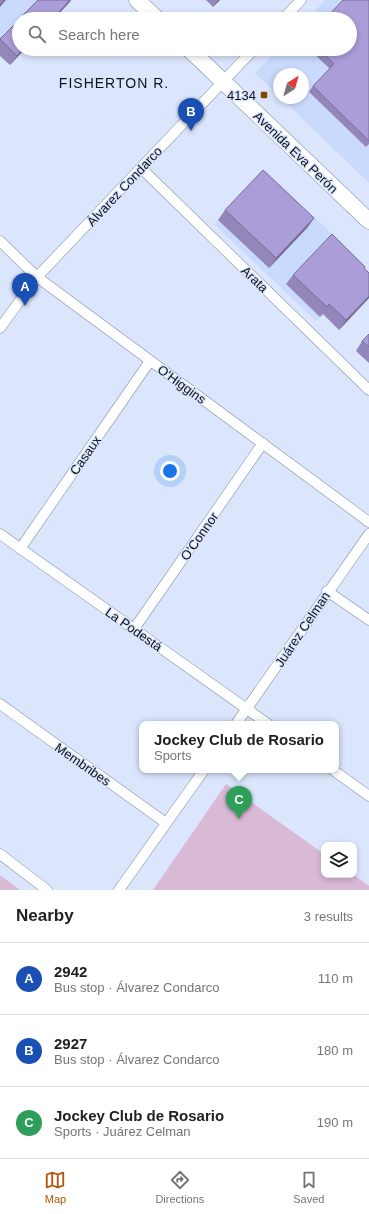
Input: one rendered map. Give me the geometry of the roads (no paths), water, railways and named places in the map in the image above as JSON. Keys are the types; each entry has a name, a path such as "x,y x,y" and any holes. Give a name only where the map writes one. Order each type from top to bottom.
{"main road":[{"path":"137,0 150,12"},
{"name":"Avenida Eva Perón","path":"195,56 369,221"}],"street":[{"path":"289,12 301,0"},
{"name":"Álvarez Condarco","path":"0,328 38,277 247,56"},
{"name":"Arata","path":"140,168 369,390"},
{"name":"O'Higgins","path":"0,241 38,277 369,522"},
{"name":"Casaux","path":"20,549 150,361"},
{"name":"O'Connor","path":"134,629 264,443"},
{"name":"La Podestá","path":"0,534 264,721"},
{"name":"Juárez Celman","path":"238,721 369,534"},
{"path":"328,591 369,620"},
{"name":"Membribes","path":"0,704 166,823"},
{"path":"120,890 202,773"},
{"path":"337,773 369,796"},
{"path":"0,854 47,890"}],"place":[{"name":"4134","path":"264,95"},
{"name":"2927","path":"191,131"},
{"name":"2942","path":"25,306"},
{"name":"Jockey Club de Rosario","path":"239,819"}],"district":[{"name":"FISHERTON R.","path":"114,83"}]}
